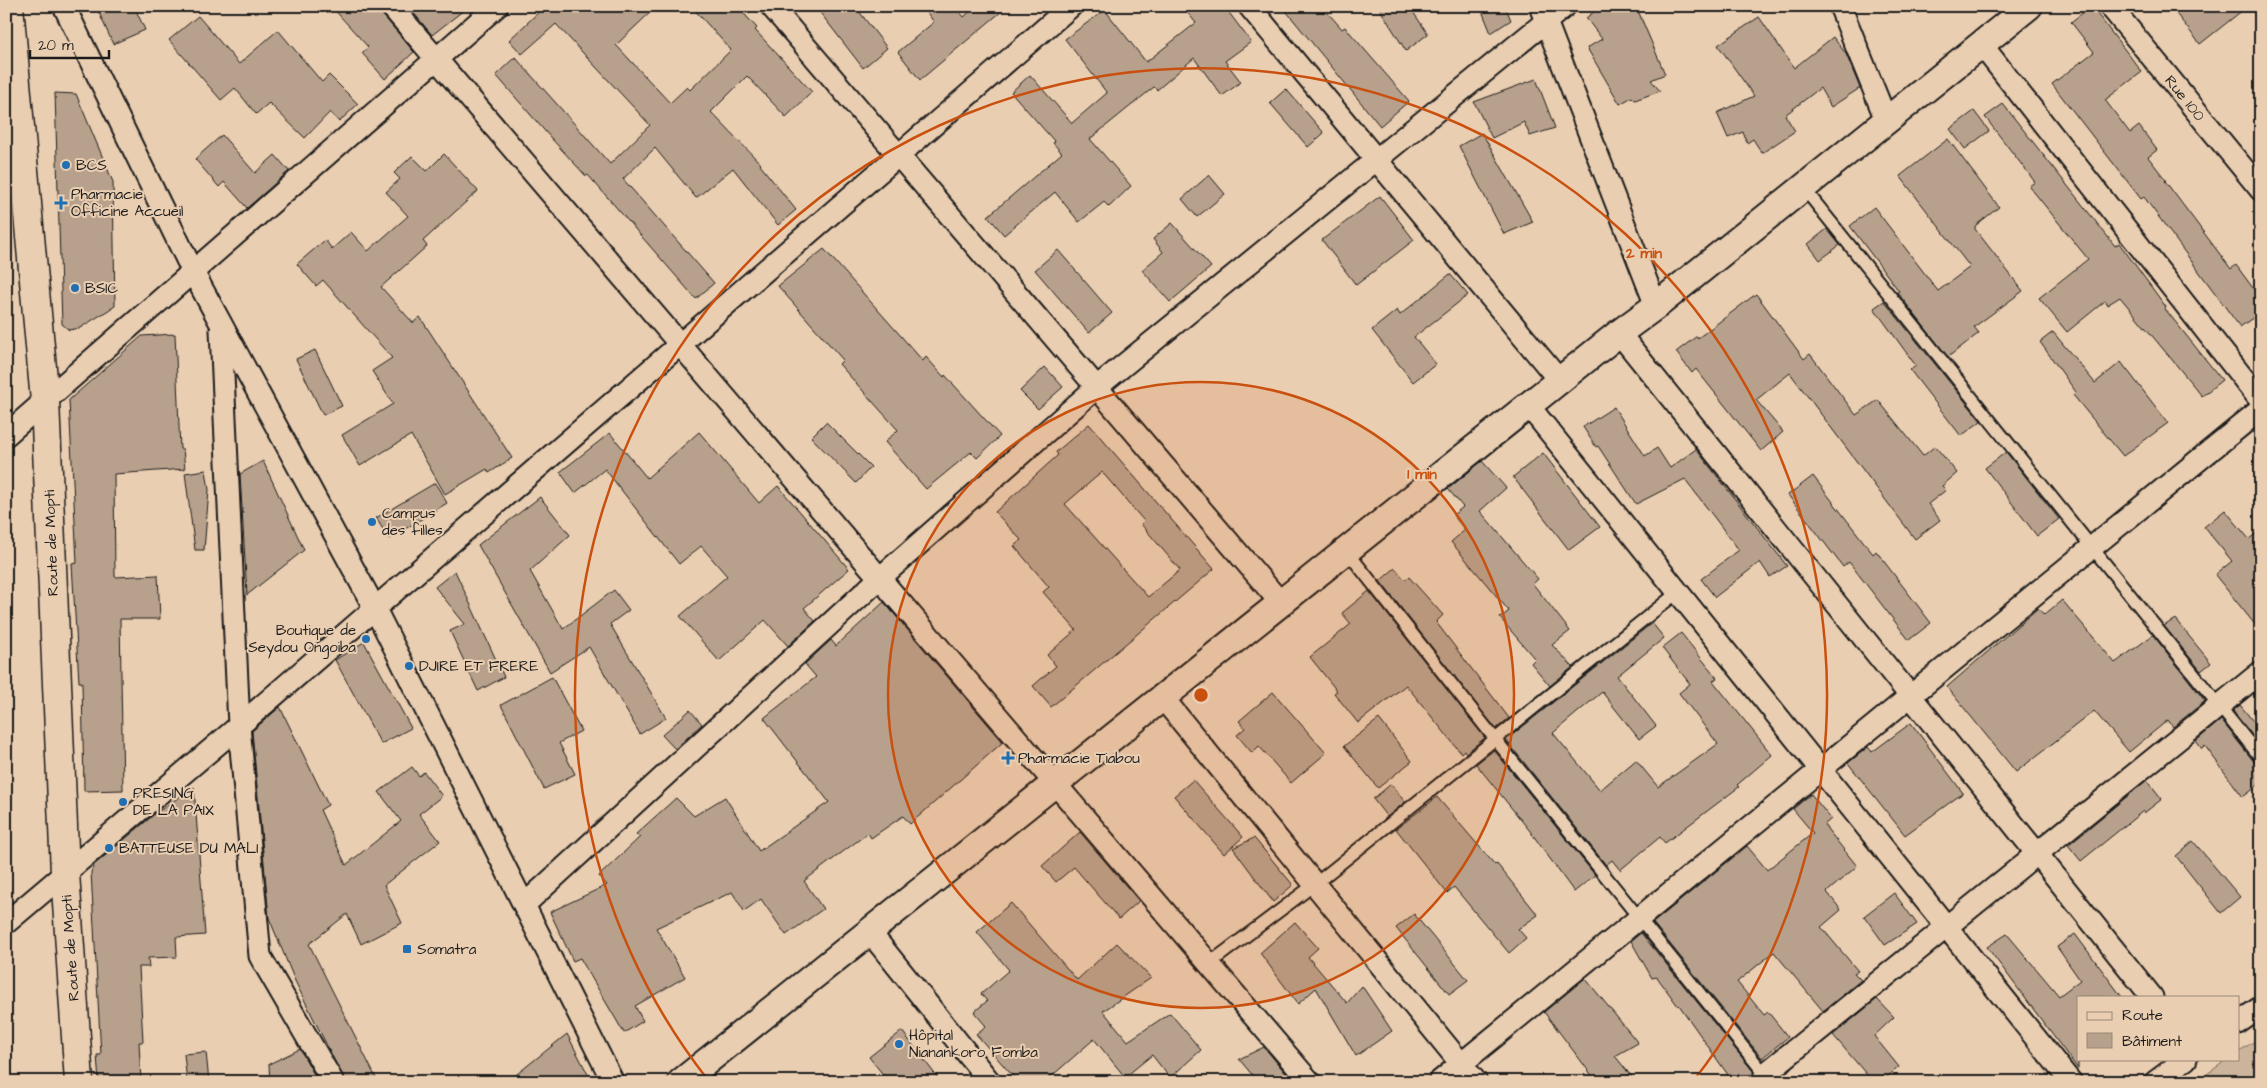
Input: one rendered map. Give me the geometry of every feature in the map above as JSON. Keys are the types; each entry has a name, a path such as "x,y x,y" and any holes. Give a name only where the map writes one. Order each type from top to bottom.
{"highway":[{"name":"Route de Mopti","path":"9,6 45,402 65,873 79,1082"}],"street":[{"path":"64,6 193,272 374,607 613,1082"},
{"path":"392,6 436,60 1310,1082"},
{"path":"6,435 497,6"},
{"path":"771,6 1280,602"},
{"path":"1249,6 1559,380"},
{"path":"524,905 880,578 1097,387 1376,159 1543,14 1565,6"},
{"path":"1840,6 1887,122"},
{"path":"681,1082 1056,784 1280,602 1559,380 1656,306 1802,186 1887,122 2029,6"},
{"name":"Rue 100","path":"2110,6 2261,190"},
{"path":"6,923 239,726 374,607 898,155 1061,9"},
{"path":"1543,14 1656,306"},
{"path":"1982,44 2261,401"},
{"path":"221,324 239,726 260,956 333,1082"},
{"path":"1619,333 2151,996"},
{"path":"1528,405 2071,1082"},
{"path":"1439,1082 2261,409"},
{"path":"1768,1078 1947,926 2261,672"},
{"path":"1162,697 1476,1082"},
{"path":"869,932 990,1082"},
{"path":"2240,1022 2261,1007"},
{"path":"2155,1082 2185,1060"}],"lane":[{"path":"1802,186 2093,546 2261,758"},
{"path":"1346,550 1638,919 1768,1078"},
{"path":"1210,964 1315,884 1678,592"}],"shaded area":[{"path":"2261,1037 2261,1082 2196,1082 2227,1060 2240,1060 2240,1051"}],"building":[{"path":"96,6 134,6 145,30 113,44"},
{"path":"331,6 379,6 382,14 414,52 385,79 362,53 368,47"},
{"path":"408,6 469,6 432,35"},
{"path":"539,6 657,6 616,45 670,103 687,87 690,90 731,50 691,6 737,6 757,28 755,30 812,92 786,117 747,76 711,112 761,164 796,210 778,225 733,168 696,198 655,148 623,179 714,283 696,299 588,175 586,176 550,137 496,75 515,57 610,164 650,125 556,24 522,54 509,40 542,9"},
{"path":"815,6 855,6 887,48 863,68"},
{"path":"922,6 955,6 964,17 976,6 1008,6 920,80 898,52 934,22"},
{"path":"1182,6 1224,6 1251,42 1225,61 1241,82 1222,96 1194,58 1157,90 1154,87 1090,139 1131,186 1109,207 1104,202 1079,222 1055,192 1004,235 988,216 1062,153 1053,143 1055,142 1011,92 1030,75 1072,123 1107,93 1065,39 1105,10 1146,62 1196,23"},
{"path":"1282,6 1322,6 1342,29 1345,27 1409,101 1380,126"},
{"path":"1378,6 1409,6 1428,34 1406,51"},
{"path":"1480,6 1505,6 1511,20 1491,33"},
{"path":"1601,6 1636,6 1665,74 1651,80 1660,91 1635,100 1632,97 1620,104 1587,48 1602,39 1586,18"},
{"path":"2091,6 2142,72 2105,100 2130,133 2139,126 2157,150 2148,157 2231,269 2236,265 2261,299 2261,312 2240,327 2144,197 2141,199 2052,84 2094,52 2071,22"},
{"path":"2170,6 2248,6 2200,44"},
{"path":"198,16 239,64 278,30 322,82 329,75 358,104 339,122 330,112 305,138 269,103 256,114 235,88 221,100 169,40"},
{"path":"1759,17 1794,68 1833,37 1846,54 1860,88 1831,107 1820,88 1785,115 1795,131 1762,153 1753,139 1747,143 1743,132 1728,138 1717,113 1754,96 1718,45"},
{"path":"1536,79 1555,128 1530,136 1524,122 1492,138 1474,102"},
{"path":"1286,89 1324,133 1308,147 1270,103"},
{"path":"55,93 76,94 113,182 115,306 80,328 69,330 62,324"},
{"path":"2003,104 2115,246 2119,243 2166,307 2165,309 2222,380 2202,396 2120,297 2107,305 2105,301 2067,332 2039,298 2088,259 2029,186 2035,182 1985,117"},
{"path":"1974,111 1989,131 1965,149 1950,129"},
{"path":"1482,133 1533,222 1504,234 1459,146"},
{"path":"222,135 255,173 275,155 289,171 247,208 224,182 219,187 195,159"},
{"path":"1948,139 1999,207 1975,226 1975,229 2023,291 1974,327 1979,333 1948,357 1897,292 1899,291 1850,226 1874,207 1938,291 1970,267 1900,176"},
{"path":"444,154 478,191 423,241 427,246 381,287 413,323 420,317 512,458 489,473 487,469 445,494 411,435 360,466 342,435 393,404 372,371 392,358 323,280 316,286 297,264 325,240 332,249 351,232 368,251 408,216 386,192 400,179 394,173 412,156 427,171"},
{"path":"1209,175 1225,194 1197,217 1182,199"},
{"path":"1380,196 1414,240 1356,285 1322,240"},
{"path":"1172,223 1211,267 1170,302 1142,270 1163,252 1153,239"},
{"path":"1827,229 1840,245 1820,260 1808,244"},
{"path":"824,249 923,361 926,357 944,377 945,375 1000,436 977,458 971,452 926,489 885,442 898,430 839,364 843,360 778,286"},
{"path":"1058,250 1112,313 1089,333 1035,270"},
{"path":"1450,274 1468,295 1414,337 1436,364 1413,382 1372,330 1397,310 1400,315"},
{"path":"1756,294 1804,359 1810,354 1856,415 1878,400 1923,456 1935,446 1957,473 1942,486 1946,490 1928,504 1940,520 1915,539 1790,373 1756,400 1783,432 1761,451 1696,369 1692,373 1676,352 1697,336 1698,338"},
{"path":"1884,301 1981,421 1961,436 1910,370 1916,366 1874,308"},
{"path":"2053,332 2095,383 2121,362 2168,423 2123,456 2073,395 2076,392 2040,342"},
{"path":"175,334 180,449 183,449 185,469 114,474 115,577 158,575 160,619 120,619 123,790 84,791 82,682 79,682 72,564 77,563 69,400 142,336"},
{"path":"315,350 342,406 323,415 296,359"},
{"path":"1045,367 1063,387 1038,409 1020,391"},
{"path":"1614,407 1645,456 1657,448 1670,468 1696,449 1787,566 1770,577 1760,562 1715,597 1701,579 1739,550 1685,479 1636,504 1598,446 1596,447 1583,427"},
{"path":"826,422 871,467 856,483 811,437"},
{"path":"1089,424 1214,569 1051,707 1033,686 1056,666 1047,655 1076,630 1043,592 1049,587 1014,546 1021,540 995,512 1058,455 1056,452","holes":["1102,472 1144,521 1141,524 1180,570 1148,597 1065,504"]},
{"path":"699,432 759,503 778,486 849,569 804,608 815,621 788,646 765,620 719,661 680,616 727,576 701,546 679,564 605,469 575,493 560,472 610,433 647,478"},
{"path":"2006,452 2059,519 2037,536 1985,468"},
{"path":"1543,453 1600,527 1569,550 1513,477"},
{"path":"263,461 304,550 247,595 240,474"},
{"path":"1482,461 1506,488 1480,511 1538,579 1533,584 1570,631 1552,645 1573,667 1550,686 1531,663 1535,659 1500,618 1509,611 1451,542 1465,530 1453,515 1463,507 1448,489"},
{"path":"206,470 209,490 204,550 195,550 185,473"},
{"path":"1813,476 1873,554 1876,551 1931,623 1909,640 1849,562 1843,567 1788,495"},
{"path":"435,483 447,503 389,539 376,518"},
{"path":"540,497 570,535 530,571 563,629 614,590 629,610 610,624 666,718 640,734 589,647 550,672 478,545"},
{"path":"2225,510 2249,539 2261,530 2261,632 2215,575 2232,561 2204,527"},
{"path":"1395,568 1405,580 1409,577 1443,615 1436,622 1509,718 1496,729 1380,581"},
{"path":"455,571 504,677 478,691 450,631 465,624 435,587"},
{"path":"1369,591 1485,738 1466,753 1464,750 1461,753 1406,685 1358,723 1334,693 1337,691 1310,657 1351,624 1342,613"},
{"path":"2062,600 2115,663 2153,635 2205,701 2173,727 2168,720 2129,752 2094,711 2016,772 1947,687 2038,608 2044,615"},
{"path":"884,602 1003,742 910,824 903,816 871,838 868,833 804,881 823,909 786,935 761,899 744,911 732,892 656,928 685,977 635,1006 643,1021 624,1033 580,958 573,961 550,912 607,885 599,876 640,837 636,834 676,798 694,816 725,797 759,851 829,802 764,718 816,677 805,664 831,640 836,646"},
{"path":"2175,619 2211,663 2201,671 2164,626"},
{"path":"1652,623 1664,638 1617,676 1656,726 1639,739 1602,692 1553,733 1600,790 1636,760 1658,787 1718,744 1679,693 1690,684 1662,648 1681,633 1717,678 1713,681 1772,755 1737,785 1739,787 1665,843 1660,837 1620,870 1612,860 1606,865 1506,740"},
{"path":"364,642 411,728 381,744 335,660"},
{"path":"552,677 581,731 559,743 575,774 544,789 501,705"},
{"path":"1273,692 1326,753 1291,783 1259,746 1252,753 1237,735 1245,728 1239,721"},
{"path":"2240,705 2261,731 2261,746 2233,711"},
{"path":"280,707 328,805 320,810 346,865 401,821 379,792 412,767 419,776 424,772 442,796 419,814 440,841 384,885 402,923 361,944 347,914 309,944 378,1082 345,1082 295,981 269,918 252,731"},
{"path":"690,710 702,724 675,749 662,735"},
{"path":"1379,719 1412,761 1378,788 1344,746"},
{"path":"2221,720 2255,763 2261,765 2261,783 2243,797 2205,746 2202,749 2196,741"},
{"path":"1911,723 1963,793 1905,835 1848,763 1868,747 1872,752"},
{"path":"1494,750 1595,875 1574,892 1530,831 1476,764"},
{"path":"1193,780 1243,837 1224,854 1174,796"},
{"path":"2147,780 2162,799 2144,813 2143,811 2081,861 2068,845"},
{"path":"1391,784 1405,802 1387,817 1373,799"},
{"path":"194,787 205,935 176,937 177,957 148,958 149,967 139,967 143,1042 139,1042 141,1082 99,1082 97,1055 101,1055 91,872 94,865 156,813"},
{"path":"1811,794 1831,819 1824,825 1857,866 1827,892 1841,910 1821,927 1858,971 1854,973 1861,980 1823,1011 1774,952 1737,982 1764,1015 1768,1012 1788,1037 1762,1058 1653,923 1747,846 1767,870 1813,833 1793,809"},
{"path":"1437,797 1495,865 1497,864 1538,915 1518,929 1526,938 1509,953 1454,887 1447,893 1396,829"},
{"path":"1080,832 1139,901 1119,919 1074,867 1056,882 1042,866"},
{"path":"1254,838 1293,885 1273,902 1233,848"},
{"path":"2193,841 2240,897 2221,913 2176,856"},
{"path":"1894,893 1917,924 1885,945 1864,916"},
{"path":"1011,903 1077,980 1117,943 1151,978 1103,1011 1128,1041 1170,1013 1201,1050 1170,1078 1152,1055 1125,1077 1094,1039 1045,1082 1018,1082 976,1034 986,1026 974,1012 987,1001 981,994 1009,970 977,932"},
{"path":"1414,914 1468,980 1449,994 1396,928"},
{"path":"1295,922 1318,948 1308,957 1347,1003 1362,986 1392,1031 1356,1056 1316,988 1298,1004 1260,953"},
{"path":"1641,933 1753,1071 1755,1082 1733,1082 1679,1005 1657,977 1652,978 1631,941"},
{"path":"2007,934 2059,996 2080,980 2057,947 2075,934 2121,996 2077,996 2078,1069 1987,947"},
{"path":"1585,978 1638,1043 1615,1056 1636,1082 1597,1082 1544,1012"},
{"path":"1877,999 1894,1017 1874,1036 1899,1067 1881,1082 1873,1082 1833,1035"},
{"name":"Hôpital Nianankoro Fomba","path":"902,1031 941,1082 889,1082 869,1057"},
{"path":"567,1034 592,1082 507,1082"},
{"path":"1264,1047 1293,1082 1258,1082 1239,1059"},
{"path":"300,1049 318,1082 270,1082 269,1064"},
{"path":"206,1052 209,1082 187,1082 184,1054"}],"place":[{"name":"BCS","path":"66,165"},
{"name":"Pharmacie Officine Accueil","path":"61,203"},
{"name":"BSIC","path":"75,288"},
{"name":"Campus des filles","path":"372,522"},
{"name":"Boutique de Seydou Ongoiba","path":"366,639"},
{"name":"DJIRE ET FRERE","path":"409,666"},
{"name":"Pharmacie Tiabou","path":"1008,758"},
{"name":"PRESING DE LA PAIX","path":"123,802"},
{"name":"BATTEUSE DU MALI","path":"109,848"},
{"name":"Somatra","path":"407,949"},
{"name":"Hôpital Nianankoro Fomba","path":"899,1044"}]}
